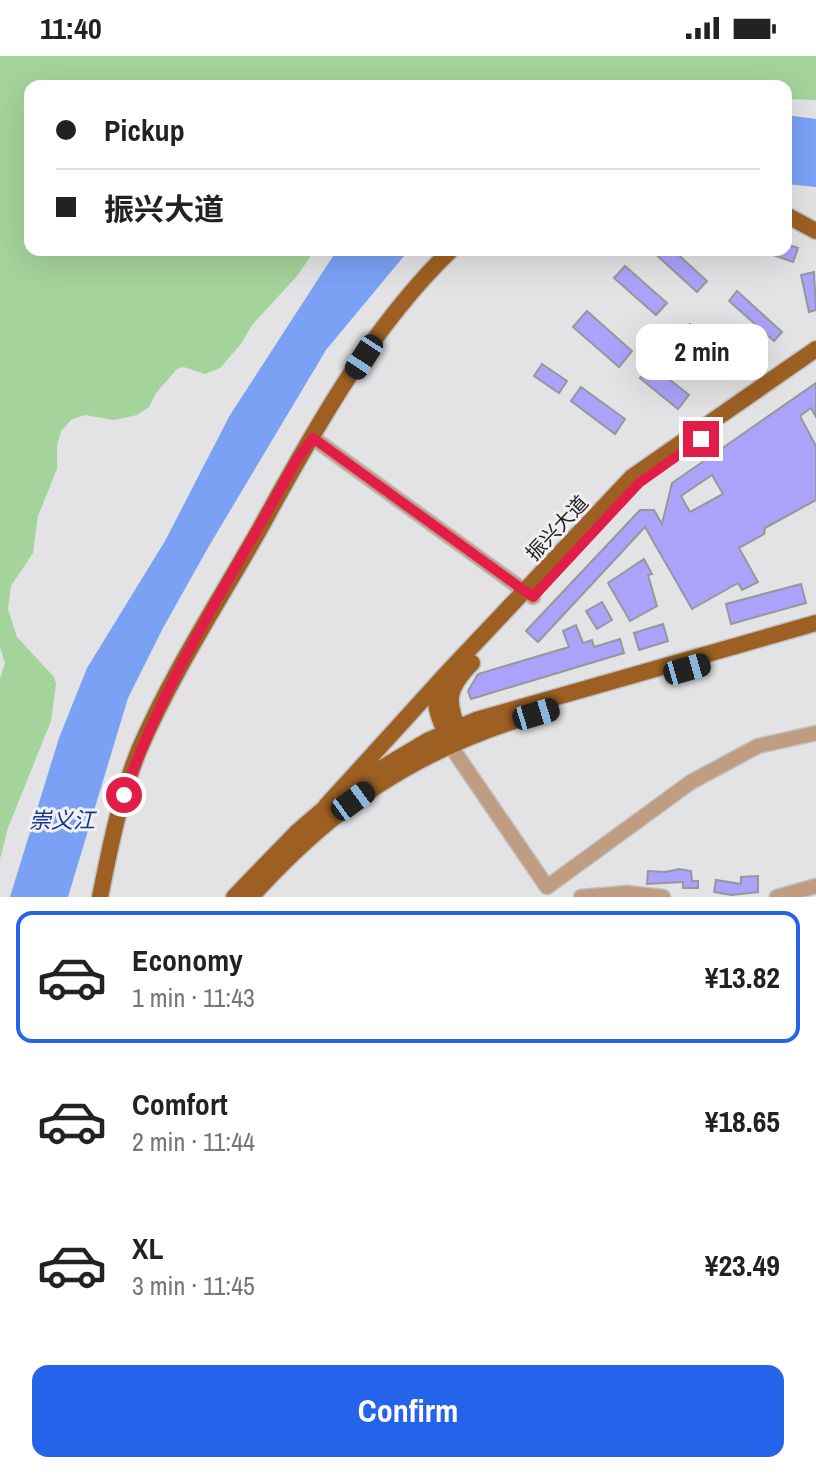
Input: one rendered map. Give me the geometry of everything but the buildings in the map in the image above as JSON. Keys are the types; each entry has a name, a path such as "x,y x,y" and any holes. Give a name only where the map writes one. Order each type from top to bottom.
{"main road":[{"path":"792,217 816,231"},
{"path":"100,897 116,818 139,751 181,663 296,461 382,330 418,282 445,256"},
{"name":"振兴大道","path":"529,594 632,477 816,349"},
{"name":"振兴大道","path":"326,806 639,483 816,360"},
{"path":"234,897 326,806 364,777 502,712 816,623"},
{"path":"251,897 334,815 372,787 454,736 816,633"},
{"path":"453,674 449,703 454,736"}],"street":[{"path":"313,438 529,594"},
{"path":"454,736 547,887 691,782 758,746 816,733"},
{"path":"777,897 816,886"},
{"path":"581,897 606,893 663,897"}],"green space":[{"path":"0,56 816,56 816,100 792,99 792,80 24,80 24,256 311,256 220,368 205,374 184,367 177,369 156,393 149,407 137,415 114,420 85,415 71,420 61,431 57,446 57,469 38,516 33,553 11,586 8,609 17,637 54,677 56,684 51,721 8,828 0,859 0,678 5,663 0,647"}],"water":[{"path":"792,116 816,119 816,187 792,185"},
{"name":"崇义江","path":"333,256 404,256 326,350 163,628 128,698 68,897 10,897 59,738 87,668 165,541 230,415"}],"route":[{"path":"124,795 139,751 181,663 296,461 313,438 533,597 639,483 701,439"}]}
